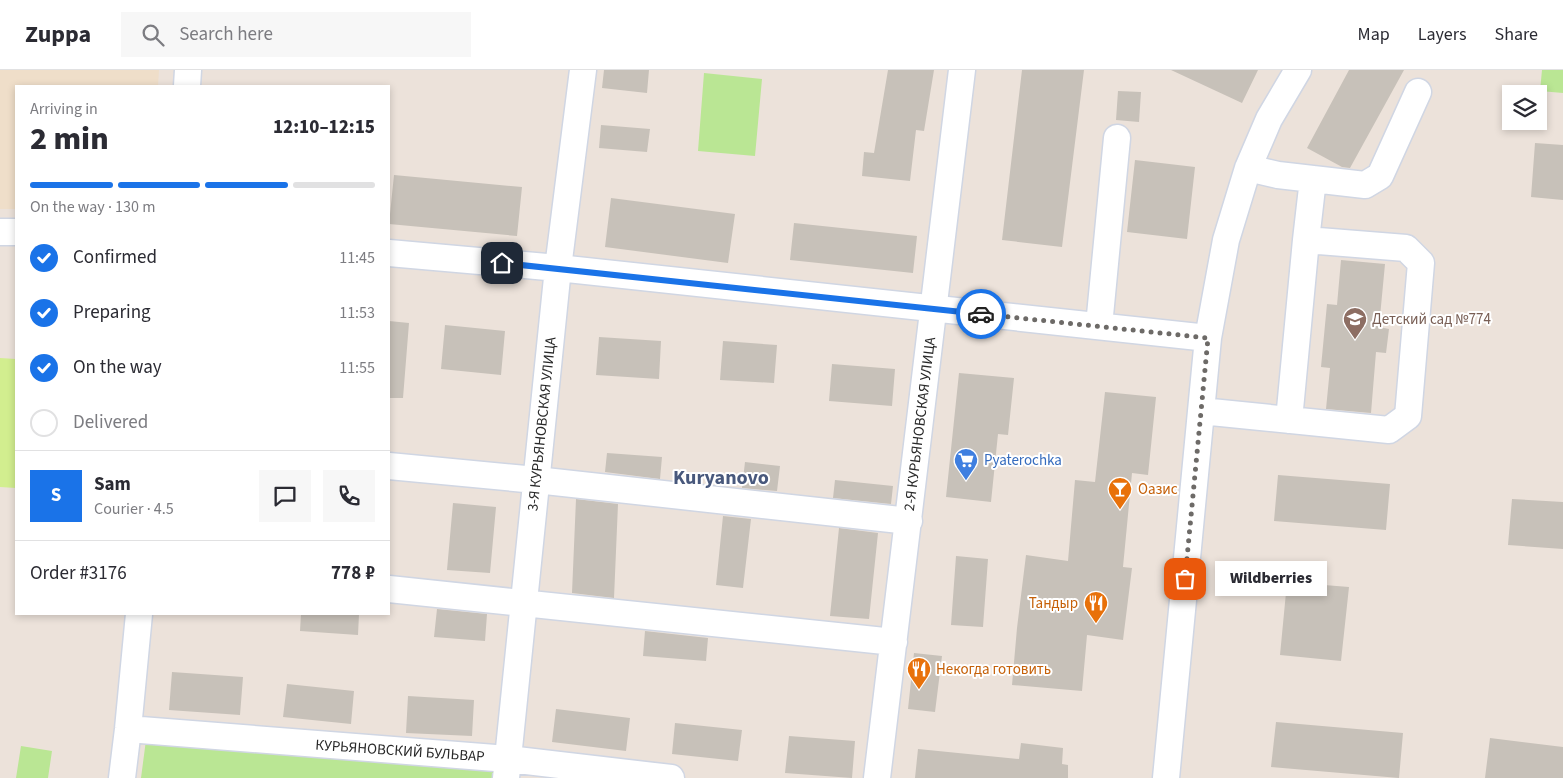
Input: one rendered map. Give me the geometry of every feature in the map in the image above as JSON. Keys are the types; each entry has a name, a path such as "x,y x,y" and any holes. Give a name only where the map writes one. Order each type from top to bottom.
{"street":[{"path":"187,85 188,70"},
{"name":"3-Я КУРЬЯНОВСКАЯ УЛИЦА","path":"507,768 558,268 583,70"},
{"name":"2-Я КУРЬЯНОВСКАЯ УЛИЦА","path":"877,778 962,70"},
{"path":"1166,778 1208,338 1226,240 1248,168 1269,119 1298,70"},
{"path":"1248,168 1278,175 1366,185 1380,176 1418,92"},
{"path":"1099,326 1117,138"},
{"path":"1289,420 1313,179"},
{"path":"0,232 15,232"},
{"path":"1201,411 1390,430 1408,416 1421,263 1406,248 1306,240"},
{"path":"390,253 558,268 1208,338"},
{"path":"390,466 536,480 908,521"},
{"path":"390,589 894,642"},
{"path":"122,778 139,615"},
{"name":"КУРЬЯНОВСКИЙ БУЛЬВАР","path":"128,730 507,768 671,778"}],"shaded area":[{"path":"0,70 159,70 158,85 15,85 15,209 0,209"}],"green space":[{"path":"1542,70 1563,70 1563,93 1547,92 1547,85 1541,85"},
{"path":"704,73 762,79 755,156 698,151"},
{"path":"0,358 15,359 15,488 0,487"},
{"path":"146,740 494,769 493,778 141,778"},
{"path":"21,746 52,751 48,778 16,778"}],"building":[{"path":"604,70 649,70 647,93 602,88"},
{"path":"888,70 934,70 924,131 916,130 910,181 862,176 864,152 874,153"},
{"path":"1022,70 1084,70 1062,247 1002,240"},
{"path":"1171,70 1258,70 1242,103"},
{"path":"1349,70 1404,70 1350,168 1342,167 1307,148"},
{"path":"1118,91 1141,92 1139,122 1116,120"},
{"path":"601,125 650,129 647,152 599,148"},
{"path":"1535,143 1563,145 1563,200 1531,197"},
{"path":"1135,160 1195,167 1187,239 1127,232"},
{"path":"394,175 522,187 517,236 390,224"},
{"path":"611,198 735,214 728,263 605,247"},
{"path":"794,223 917,236 913,273 790,260"},
{"name":"Детский сад №774","path":"1341,260 1385,264 1379,327 1389,329 1386,353 1376,352 1371,413 1326,409 1330,368 1321,367 1327,304 1337,305"},
{"path":"390,321 409,323 403,398 390,398"},
{"path":"445,325 505,331 501,375 441,369"},
{"path":"599,337 661,341 659,379 596,375"},
{"path":"723,341 777,345 774,383 720,380"},
{"path":"832,364 895,369 892,406 829,401"},
{"path":"959,373 1014,378 1008,435 998,434 991,502 946,497"},
{"path":"1105,392 1156,397 1148,475 1132,473 1123,567 1132,568 1123,640 1087,635 1082,691 1012,685 1026,555 1068,561 1075,480 1095,482"},
{"path":"607,453 662,457 660,479 605,472"},
{"path":"745,462 780,466 777,491 742,488"},
{"path":"1278,475 1390,484 1386,530 1274,521"},
{"path":"835,480 893,486 891,504 833,498"},
{"path":"576,499 618,504 614,598 572,593"},
{"path":"1512,499 1563,502 1563,549 1508,545"},
{"path":"453,503 496,507 490,573 447,570"},
{"path":"723,516 751,519 743,588 716,585"},
{"path":"839,528 878,533 869,619 830,616"},
{"path":"956,556 988,559 983,627 951,625"},
{"path":"1287,582 1349,587 1341,661 1280,655"},
{"path":"437,609 487,614 485,641 434,637"},
{"path":"301,615 359,615 358,635 300,631"},
{"path":"645,631 708,638 706,661 643,656"},
{"path":"914,653 942,656 935,712 908,709"},
{"path":"172,672 243,677 240,715 169,710"},
{"path":"287,684 354,691 351,724 283,717"},
{"path":"408,696 474,700 472,736 406,733"},
{"path":"556,709 630,718 626,751 552,742"},
{"path":"1276,722 1403,733 1399,778 1271,767"},
{"path":"675,723 742,730 738,761 672,754"},
{"path":"789,736 855,741 852,778 785,773"},
{"path":"1490,738 1563,747 1563,778 1485,778"},
{"path":"1021,743 1063,748 1062,764 1068,765 1068,778 915,778 918,749 1019,759"}],"way so far":[{"path":"981,314 1208,338 1185,579"}],"place":[{"name":"Детский сад №774","path":"1355,340"},
{"name":"Pyaterochka","path":"966,481"},
{"name":"Оазис","path":"1120,510"},
{"name":"Wildberries","path":"1185,579"},
{"name":"Тандыр","path":"1096,624"},
{"name":"Некогда готовить","path":"919,690"}],"district":[{"name":"Kuryanovo","path":"721,478"}],"route":[{"path":"502,263 981,314"}]}
